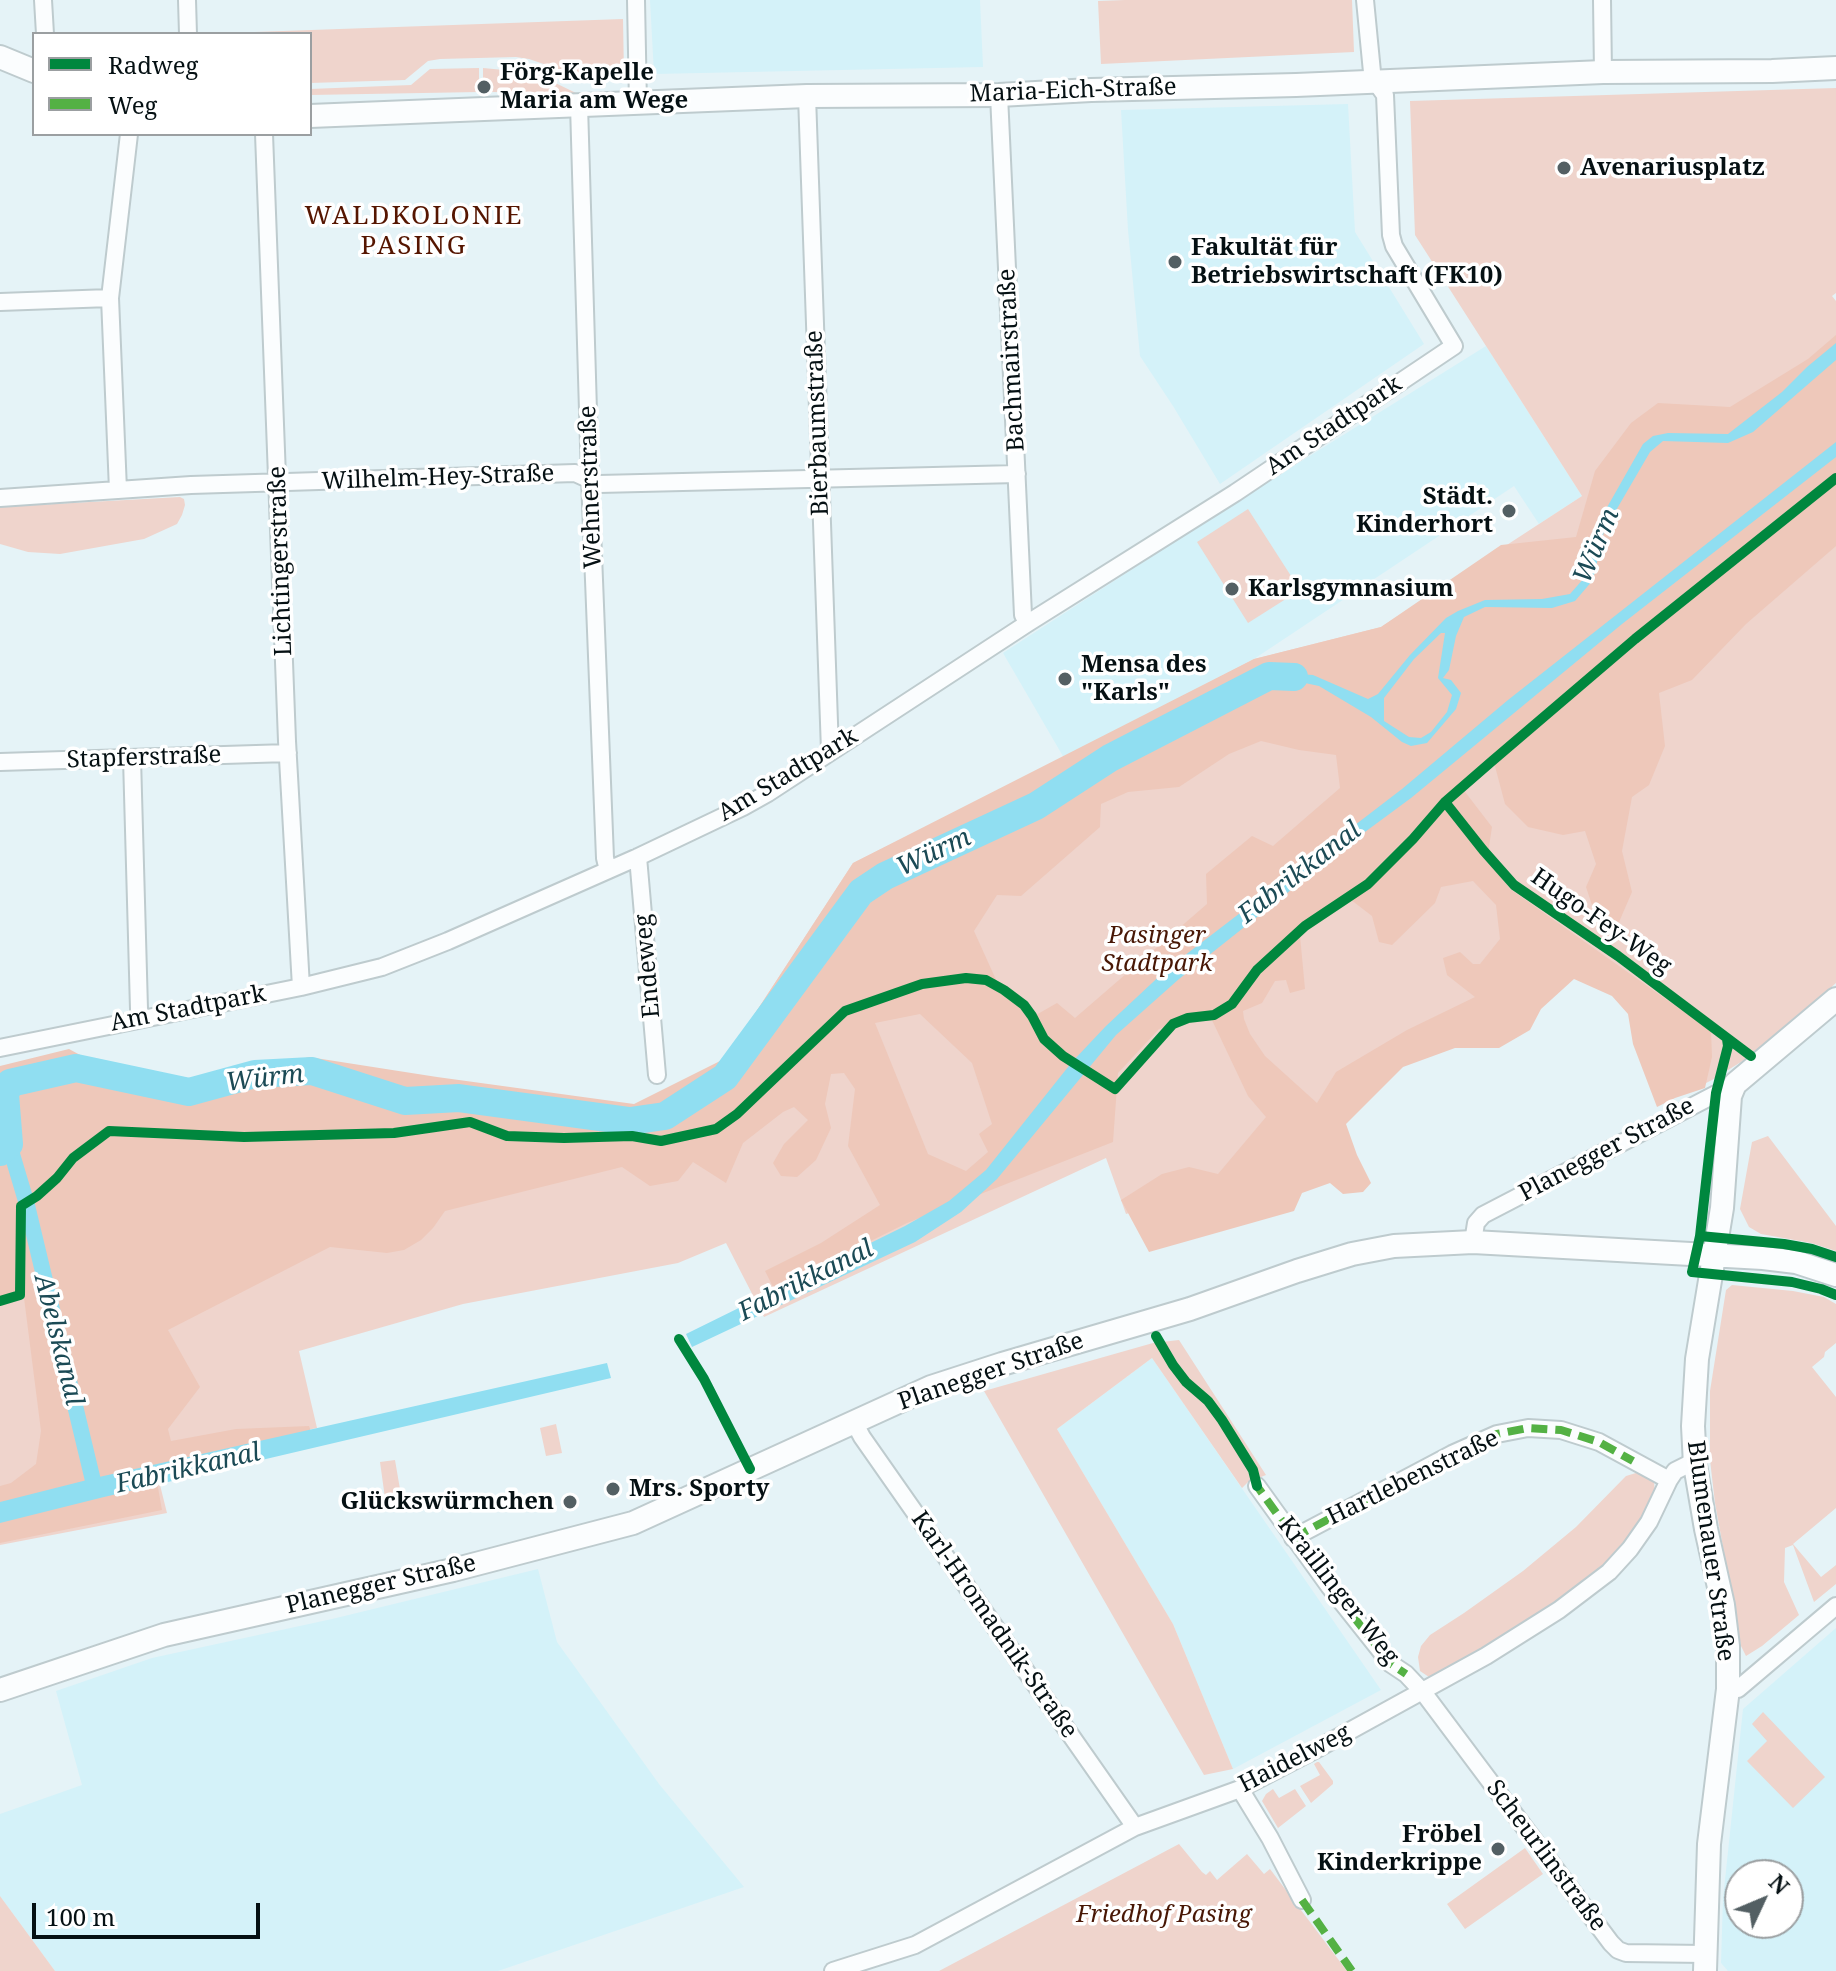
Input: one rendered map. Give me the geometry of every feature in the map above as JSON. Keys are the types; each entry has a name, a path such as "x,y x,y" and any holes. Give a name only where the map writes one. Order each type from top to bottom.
{"street":[{"path":"43,0 45,32"},
{"path":"187,0 188,32"},
{"path":"636,0 638,104"},
{"path":"1365,0 1375,81"},
{"path":"1602,0 1603,72"},
{"path":"0,57 32,70"},
{"name":"Maria-Eich-Straße","path":"312,116 807,96 999,95 1603,72 1836,68"},
{"name":"Am Stadtpark","path":"0,1048 301,987 382,967 638,857 743,807 1235,493 1454,346 1394,246 1385,95 1375,81"},
{"name":"Bachmairstraße","path":"999,95 1023,615 1028,623"},
{"name":"Bierbaumstraße","path":"807,96 830,751"},
{"name":"Wehnerstraße","path":"579,105 590,479 604,842 608,870"},
{"path":"118,490 110,298 129,136"},
{"name":"Lichtingerstraße","path":"264,136 288,753 301,987"},
{"path":"0,302 110,298"},
{"name":"Wilhelm-Hey-Straße","path":"0,498 191,485 575,473 599,484 1017,474"},
{"name":"Stapferstraße","path":"0,762 288,753"},
{"path":"132,758 141,1018"},
{"name":"Endeweg","path":"638,857 657,1075"},
{"name":"Planegger Straße","path":"0,1690 164,1635 453,1570 633,1523 945,1382 1190,1309 1338,1258 1394,1246 1473,1242 1476,1223 1483,1215 1735,1084 1836,999"},
{"name":"Blumenauer Straße","path":"1705,1963 1709,1844 1728,1689 1728,1646 1695,1461 1693,1426 1697,1359 1722,1208 1730,1096 1735,1084"},
{"path":"1473,1242 1763,1258 1796,1262 1836,1275"},
{"name":"Karl-Hromadnik-Straße","path":"854,1422 1135,1827"},
{"name":"Hartlebenstraße","path":"1293,1538 1452,1454 1497,1434 1528,1428 1561,1430 1599,1442 1669,1480"},
{"name":"Haidelweg","path":"833,1971 915,1945 1135,1827 1240,1789 1486,1656 1576,1598 1609,1572 1649,1522 1675,1471 1695,1461"},
{"name":"Kraillinger Weg","path":"1257,1486 1329,1586 1391,1664 1423,1692"},
{"path":"1728,1689 1738,1689 1836,1606"},
{"name":"Scheurlinstraße","path":"1423,1692 1618,1950 1705,1963"},
{"path":"1240,1789 1302,1900"}],"shaded area":[{"path":"650,0 980,0 983,67 654,74"},
{"path":"1348,104 1355,232 1424,344 1220,484 1140,356 1121,110"},
{"name":"Karlsgymnasium","path":"1486,346 1582,496 1539,524 1514,486 1254,659 1064,758 1003,653 1231,505"},
{"path":"1152,1358 1381,1690 1233,1769 1173,1624 1057,1429"},
{"path":"538,1569 557,1642 659,1784 744,1887 498,1971 55,1971 0,1896 0,1814 82,1785 56,1691 152,1658 332,1619"},
{"path":"1836,1628 1836,1971 1728,1971 1721,1963 1724,1890 1724,1939 1804,1939 1804,1859 1727,1859 1743,1709"}],"green space":[{"path":"1352,0 1354,52 1101,64 1098,1"},
{"path":"623,19 624,76 576,75 516,57 428,61 405,80 312,83 312,32 255,32"},
{"path":"479,68 479,92 312,95 312,89 411,85 430,69"},
{"path":"483,68 525,72 576,93 490,92 490,82 483,82"},
{"name":"Pasinger Stadtpark","path":"1836,88 1836,293 1832,296 1836,301 1836,983 1757,1052 1686,1093 1605,960 1325,1091 1335,1149 1126,1214 1106,1158 764,1317 726,1243 678,1263 463,1304 299,1351 317,1428 154,1461 167,1513 0,1545 0,1067 158,1098 437,1078 642,1106 726,1058 853,863 1254,659 1381,627 1582,496 1415,235 1410,101"},
{"path":"1836,335 1836,546 1746,624 1692,680 1659,693 1665,746 1649,785 1632,797 1622,851 1632,892 1619,922 1595,914 1586,887 1596,864 1585,831 1563,835 1528,827 1505,804 1492,755 1459,784 1492,827 1487,860 1510,889 1711,1031 1712,1057 1705,1088 1657,1107 1633,1044 1628,1014 1612,996 1574,979 1541,1009 1530,1030 1499,1048 1455,1048 1403,1067 1346,1124 1371,1183 1363,1192 1343,1194 1330,1183 1302,1193 1294,1211 1149,1252 1121,1200 1162,1174 1189,1167 1218,1174 1266,1117 1248,1096 1211,1018 1175,1024 1159,1029 1118,1073 1113,1142 907,1223 774,1289 765,1271 821,1243 880,1205 848,1146 855,1089 844,1073 831,1074 825,1104 831,1128 816,1160 797,1177 781,1176 773,1163 784,1144 808,1120 794,1107 743,1143 726,1183 693,1162 678,1181 650,1186 622,1167 445,1211 421,1240 404,1250 387,1253 330,1247 168,1330 200,1387 168,1429 171,1441 236,1429 309,1426 316,1445 157,1482 162,1510 0,1543 0,1486 11,1483 36,1464 41,1431 23,1290 0,1297 0,1066 69,1049 158,1097 309,1057 634,1104 726,1058 853,863 1254,659 1381,627 1501,545 1576,537 1595,471 1631,423 1658,403 1730,407 1808,359","holes":["1261,741 1336,755 1340,788 1273,846 1252,836 1206,874 1207,904 1075,1018 1057,1003 1029,1019 1002,993 974,931 997,895 1021,896 1100,827 1101,804 1128,792 1179,787 1229,754","1473,881 1496,905 1500,939 1480,964 1473,964 1460,952 1443,958 1447,975 1475,997 1407,1030 1336,1072 1317,1103 1265,1056 1250,1034 1243,1011 1262,1003 1275,981 1286,980 1290,993 1305,989 1299,925 1346,896 1372,916 1379,942 1392,945 1435,903 1441,887","920,1014 972,1063 992,1124 979,1134 988,1152 966,1171 928,1154 875,1023"]},
{"path":"180,497 185,505 177,524 144,539 60,554 28,552 0,544 0,507"},
{"path":"1248,509 1300,590 1248,623 1197,542"},
{"path":"1768,1136 1836,1226 1836,1251 1761,1234 1749,1227 1740,1209 1752,1142"},
{"path":"1732,1285 1793,1291 1824,1297 1836,1304 1836,1343 1812,1367 1836,1397 1836,1508 1793,1544 1821,1577 1836,1565 1836,1584 1814,1602 1793,1545 1785,1548 1784,1582 1799,1615 1746,1656 1741,1646 1710,1460 1710,1391 1726,1290"},
{"path":"1179,1340 1266,1475 1248,1482 1242,1488 1152,1358 1057,1429 1173,1624 1233,1769 1204,1775 984,1391 1153,1343"},
{"path":"556,1424 562,1453 546,1456 540,1428"},
{"path":"395,1460 401,1495 385,1498 380,1462"},
{"path":"1646,1474 1654,1482 1655,1492 1643,1517 1603,1565 1535,1617 1482,1650 1438,1675 1429,1677 1420,1671 1418,1657 1421,1646 1430,1635 1523,1571 1576,1527 1626,1476"},
{"path":"1763,1712 1825,1777 1793,1808 1747,1761 1767,1741 1752,1724"},
{"path":"1317,1762 1333,1784 1311,1803 1300,1786 1320,1775 1314,1764"},
{"path":"1273,1789 1279,1798 1295,1789 1306,1806 1278,1828 1262,1801"},
{"name":"Friedhof Pasing","path":"1179,1844 1202,1872 1206,1875 1210,1871 1217,1880 1247,1854 1264,1874 1270,1869 1347,1971 939,1971"},
{"path":"1525,1848 1543,1874 1465,1929 1447,1904"},
{"path":"0,1896 55,1971 0,1971"}],"water":[{"path":"1836,343 1836,360 1753,432 1728,443 1663,441 1650,452 1604,531 1593,580 1575,601 1552,608 1485,607 1464,617 1456,636 1449,670 1443,678 1451,680 1461,693 1456,709 1427,743 1411,746 1402,742 1371,717 1319,686 1286,679 1262,685 1257,678 1271,672 1313,675 1368,699 1378,694 1410,655 1446,618 1458,611 1485,600 1542,599 1570,594 1585,577 1597,525 1643,444 1653,436 1668,433 1728,434 1782,392","holes":["1441,633 1445,633 1438,678 1452,695 1447,712 1431,732 1421,738 1409,737 1384,721 1384,698 1414,659"]},
{"name":"Fabrikkanal","path":"1836,442 1836,457 1622,624 1411,798 1179,979 1116,1035 997,1179 961,1212 915,1242 692,1347 686,1334 905,1226 949,1201 986,1170 1072,1062 1167,969 1402,789 1508,700"},
{"name":"Fabrikkanal","path":"607,1363 611,1378 0,1523 0,1502"}],"waterway":[{"name":"Würm","path":"0,1152 9,1144 5,1094 10,1083 76,1068 189,1092 255,1074 312,1071 405,1101 459,1098 630,1121 665,1116 725,1077 861,892 885,876 1036,806 1110,758 1269,676 1294,677"},
{"name":"Abelskanal","path":"9,1144 26,1201 95,1489"}],"marked path":[{"path":"1293,1538 1452,1454 1497,1434 1528,1428 1561,1430 1599,1442 1633,1461"},
{"path":"1255,1479 1329,1586 1391,1664 1406,1674"},
{"path":"1302,1900 1352,1971"}],"cycle path":[{"path":"0,1301 20,1295 21,1206 57,1178 73,1158 109,1131 244,1137 394,1133 470,1122 507,1136 632,1136 661,1141 716,1129 737,1114 845,1011 922,984 966,978 986,980 1004,990 1024,1005 1044,1039 1063,1056 1115,1089 1173,1024 1188,1018 1214,1015 1232,1004 1257,970 1305,926 1368,884 1445,802 1635,639 1836,478"},
{"name":"Hugo-Fey-Weg","path":"1445,802 1514,885 1618,956 1751,1056"},
{"path":"1727,1039 1716,1093 1700,1236 1692,1272 1792,1282 1836,1295"},
{"path":"1700,1236 1784,1244 1836,1257"},
{"path":"1156,1336 1186,1382 1208,1401 1222,1420 1253,1470 1257,1486"},
{"path":"679,1339 704,1379 750,1469"}],"place":[{"name":"Förg-Kapelle Maria am Wege","path":"484,87"},
{"name":"Avenariusplatz","path":"1564,168"},
{"name":"Fakultät für Betriebswirtschaft (FK10)","path":"1175,262"},
{"name":"Städt. Kinderhort","path":"1509,511"},
{"name":"Karlsgymnasium","path":"1232,589"},
{"name":"Mensa des \"Karls\"","path":"1065,679"},
{"name":"Mrs. Sporty","path":"613,1489"},
{"name":"Glückswürmchen","path":"570,1502"},
{"name":"Fröbel Kinderkrippe","path":"1498,1849"}],"district":[{"name":"WALDKOLONIE PASING","path":"414,232"}]}
